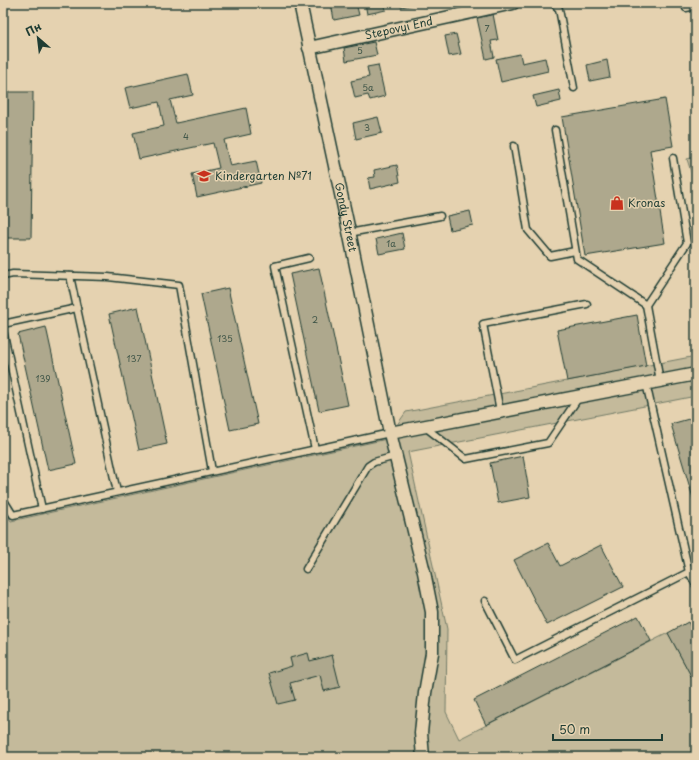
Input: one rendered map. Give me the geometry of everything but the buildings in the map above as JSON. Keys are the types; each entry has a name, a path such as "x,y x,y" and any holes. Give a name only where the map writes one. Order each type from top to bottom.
{"street":[{"name":"Gondy Street","path":"300,3 390,433 424,572 432,612 432,653 425,693 421,733 423,757"},
{"name":"Stepovyi End","path":"309,48 513,3"},
{"path":"390,433 696,374"}],"lane":[{"path":"553,3 558,9 574,88"},
{"path":"686,8 696,6"},
{"path":"555,130 577,259 646,305"},
{"path":"514,146 528,230 550,256 575,251"},
{"path":"660,381 646,305 687,243 673,158"},
{"path":"349,233 440,216"},
{"path":"308,258 274,266 314,449"},
{"path":"3,276 13,274 108,277 179,285 212,471"},
{"path":"70,276 117,492"},
{"path":"500,412 483,324 588,304"},
{"path":"3,324 77,308"},
{"path":"3,330 42,509"},
{"path":"646,383 689,572 696,585"},
{"path":"424,426 466,459 548,443 580,396"},
{"path":"3,499 13,515 390,433"},
{"path":"306,569 368,466 374,462 396,456"},
{"path":"485,601 515,660 689,572"}],"shaded area":[{"path":"696,157 696,188 687,159"},
{"path":"696,356 696,396 408,452 447,629 446,712 459,739 668,633 696,685 696,757 3,757 3,509 11,521 387,439 406,412"}],"place":[{"name":"Kindergarten №71","path":"204,176"},
{"name":"Kronas","path":"617,203"}]}
